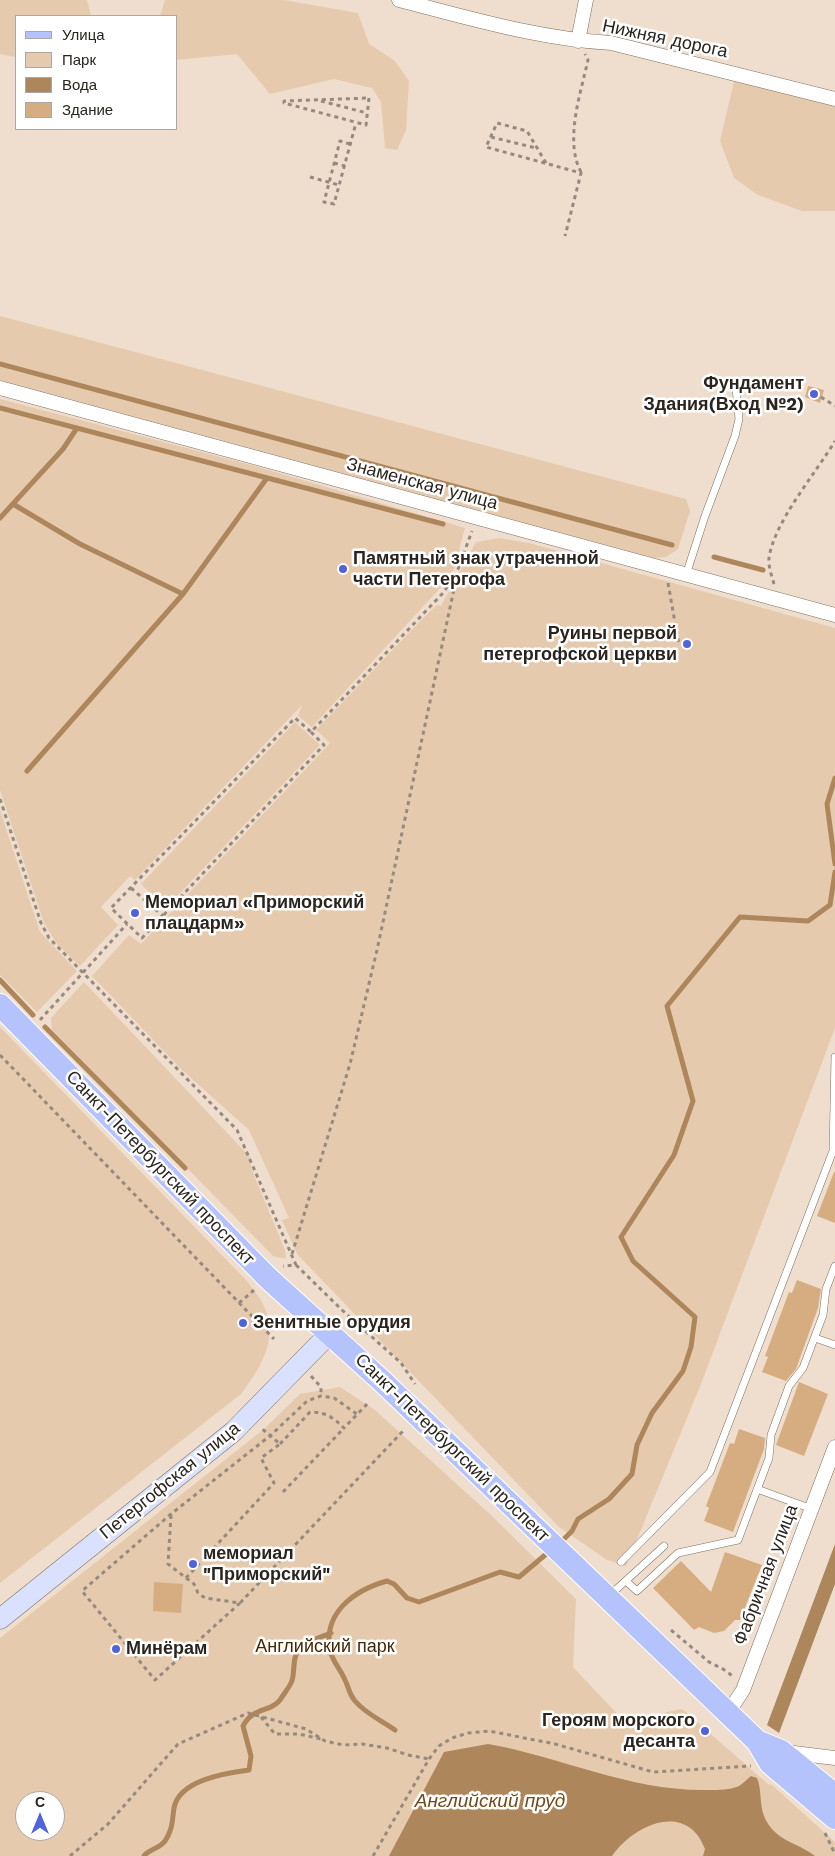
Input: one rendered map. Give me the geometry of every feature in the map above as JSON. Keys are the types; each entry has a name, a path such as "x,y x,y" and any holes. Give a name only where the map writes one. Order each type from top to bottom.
{"main road":[{"name":"Санкт-Петербургский проспект","path":"0,1005 268,1278 330,1333 757,1741 770,1763 829,1824"},
{"name":"Петергофская улица","path":"0,1619 234,1431 330,1333"},
{"name":"Санкт-Петербургский проспект","path":"757,1741 781,1751 835,1796"}],"street":[{"name":"Нижняя дорога","path":"399,0 534,34 578,41 611,43 835,99"},
{"path":"578,41 586,0"},
{"name":"Знаменская улица","path":"0,388 835,614"},
{"name":"Фабричная улица","path":"728,1713 743,1690 835,1447"},
{"path":"781,1751 835,1758"}],"lane":[{"path":"686,575 708,507 735,436 739,419 736,388"},
{"path":"621,1562 710,1472 833,1151 835,1057"},
{"path":"626,1581 637,1591 678,1553 738,1540 769,1458 771,1435 789,1386 803,1368 815,1338 823,1315 826,1289 835,1266"},
{"path":"815,1338 835,1345"},
{"path":"757,1489 812,1509"},
{"path":"608,1597 664,1546"}],"path":[{"path":"564,236 581,173 575,162 575,118 588,60 578,41"},
{"path":"369,98 366,125 284,103 284,101 318,100 369,98"},
{"path":"318,100 367,113"},
{"path":"350,144 340,141 324,202 334,204 356,123"},
{"path":"546,163 527,131 497,123 486,147 581,173"},
{"path":"491,136 537,149"},
{"path":"334,163 345,166"},
{"path":"310,177 339,185"},
{"path":"821,397 835,406"},
{"path":"779,599 768,560 775,538 786,516 835,441"},
{"path":"292,1254 352,1054 378,950 457,572 476,518"},
{"path":"669,570 668,588 679,645"},
{"path":"311,732 443,593 457,572"},
{"path":"295,718 324,745 142,938 111,908 132,888 295,718"},
{"path":"0,799 41,923 49,938 238,1130 296,1265 285,1264"},
{"path":"132,888 163,916"},
{"path":"38,1023 127,924"},
{"path":"0,1055 274,1339"},
{"path":"239,1303 262,1283"},
{"path":"310,1375 321,1387 321,1396"},
{"path":"357,1414 334,1398 321,1396 306,1401 270,1435 172,1514 82,1591 155,1680 240,1603 403,1431"},
{"path":"283,1492 369,1402"},
{"path":"186,1578 274,1483 261,1458 280,1444 310,1412 323,1412 336,1420 344,1428"},
{"path":"260,1427 280,1444"},
{"path":"172,1514 168,1564 186,1578 205,1598 240,1603"},
{"path":"666,1626 709,1662 724,1669 735,1679"},
{"path":"70,1856 108,1824 178,1744 248,1713 306,1729 325,1740"},
{"path":"260,1716 275,1734 299,1734 343,1745 362,1744 387,1748 408,1755 430,1759"},
{"path":"373,1856 439,1746 452,1738 468,1733 490,1731 555,1744 653,1772 752,1766"},
{"path":"829,1824 835,1854"}],"green space":[{"path":"0,0 87,0 91,15 15,15 15,57 0,54"},
{"path":"165,0 284,0 358,13 369,44 395,61 409,81 406,130 397,150 385,148 381,102 372,88 334,79 270,94 237,54 178,60 178,15 160,15"},
{"path":"735,77 835,105 835,211 802,211 758,195 734,178 720,141"},
{"path":"0,316 686,499 690,511 678,549 666,557 654,558 0,380"},
{"path":"0,399 255,466 465,528 454,569 444,584 312,727 298,716 302,705 135,880 130,876 101,907 118,925 80,966 57,944 44,923 0,790"},
{"path":"499,538 529,543 835,628 835,1028 701,1384 626,1566 607,1560 559,1527 297,1254 282,1220 289,1218 249,1130 182,1070 92,976 129,935 141,944 330,743 316,730 425,616 437,605 441,606 476,542"},
{"path":"295,722 320,745 166,908 141,884"},
{"path":"0,810 40,932 77,971 37,1012 0,975"},
{"path":"84,982 251,1158 251,1168 285,1250 286,1259 273,1256 52,1030 51,1018"},
{"path":"0,1027 247,1281 265,1307 269,1323 269,1334 265,1355 241,1394 0,1583"},
{"name":"Английский парк","path":"340,1387 375,1410 492,1516 576,1599 573,1667 624,1721 682,1709 768,1784 772,1785 835,1842 835,1856 0,1856 0,1638 264,1429 300,1394"}],"water":[{"path":"835,1544 835,1584 779,1733 767,1725"},
{"name":"Английский пруд","path":"488,1744 625,1780 680,1789 728,1789 739,1786 751,1776 757,1778 760,1787 762,1811 768,1824 780,1836 815,1856 703,1856 705,1849 697,1834 686,1825 660,1822 646,1827 633,1835 612,1856 389,1856 444,1752"}],"building":[{"name":"Фундамент Здания(Вход №2)","path":"808,386 824,390 820,403 805,397"},
{"path":"835,1172 835,1223 817,1216"},
{"path":"797,1280 821,1289 818,1308 796,1369 786,1381 762,1372 768,1357 765,1356 789,1292 792,1293"},
{"path":"799,1382 828,1394 804,1456 776,1445"},
{"path":"739,1429 765,1438 764,1449 733,1532 704,1521 709,1508 706,1506 730,1443 734,1444"},
{"path":"725,1552 762,1565 740,1620 735,1620 724,1631 714,1633 699,1627 694,1630 653,1588 681,1561 711,1592"},
{"path":"154,1582 183,1584 181,1613 153,1611"}],"waterway":[{"path":"0,364 672,545"},
{"path":"0,408 443,524"},
{"path":"0,518 63,449 77,428"},
{"path":"13,504 80,544 183,594 267,478"},
{"path":"714,557 763,570"},
{"path":"27,771 183,594"},
{"path":"835,778 827,804 835,864"},
{"path":"560,1543 572,1531 578,1519 609,1499 632,1474 637,1445 652,1413 683,1371 691,1347 695,1317 633,1261 621,1237 674,1155 693,1101 667,1006 740,917 808,921 830,905 835,872"},
{"path":"0,980 33,1015"},
{"path":"45,1027 185,1168"},
{"path":"395,1730 359,1706 350,1693 333,1658 330,1650 329,1636 331,1624 344,1605 364,1590 387,1581 394,1584 407,1598 419,1602 500,1572 519,1577 551,1550"},
{"path":"144,1856 160,1846 168,1837 174,1808 178,1798 185,1791 194,1784 216,1776 249,1770 251,1756 243,1726 252,1715 272,1707 280,1700 291,1683 295,1657 299,1649 310,1641 331,1633"}],"place":[{"name":"Фундамент Здания(Вход №2)","path":"814,394"},
{"name":"Памятный знак утраченной части Петергофа","path":"343,569"},
{"name":"Руины первой петергофской церкви","path":"687,644"},
{"name":"Мемориал «Приморский плацдарм»","path":"135,913"},
{"name":"Зенитные орудия","path":"243,1323"},
{"name":"мемориал \"Приморский\"","path":"193,1564"},
{"name":"Минёрам","path":"116,1649"},
{"name":"Героям морского десанта","path":"705,1731"}]}
